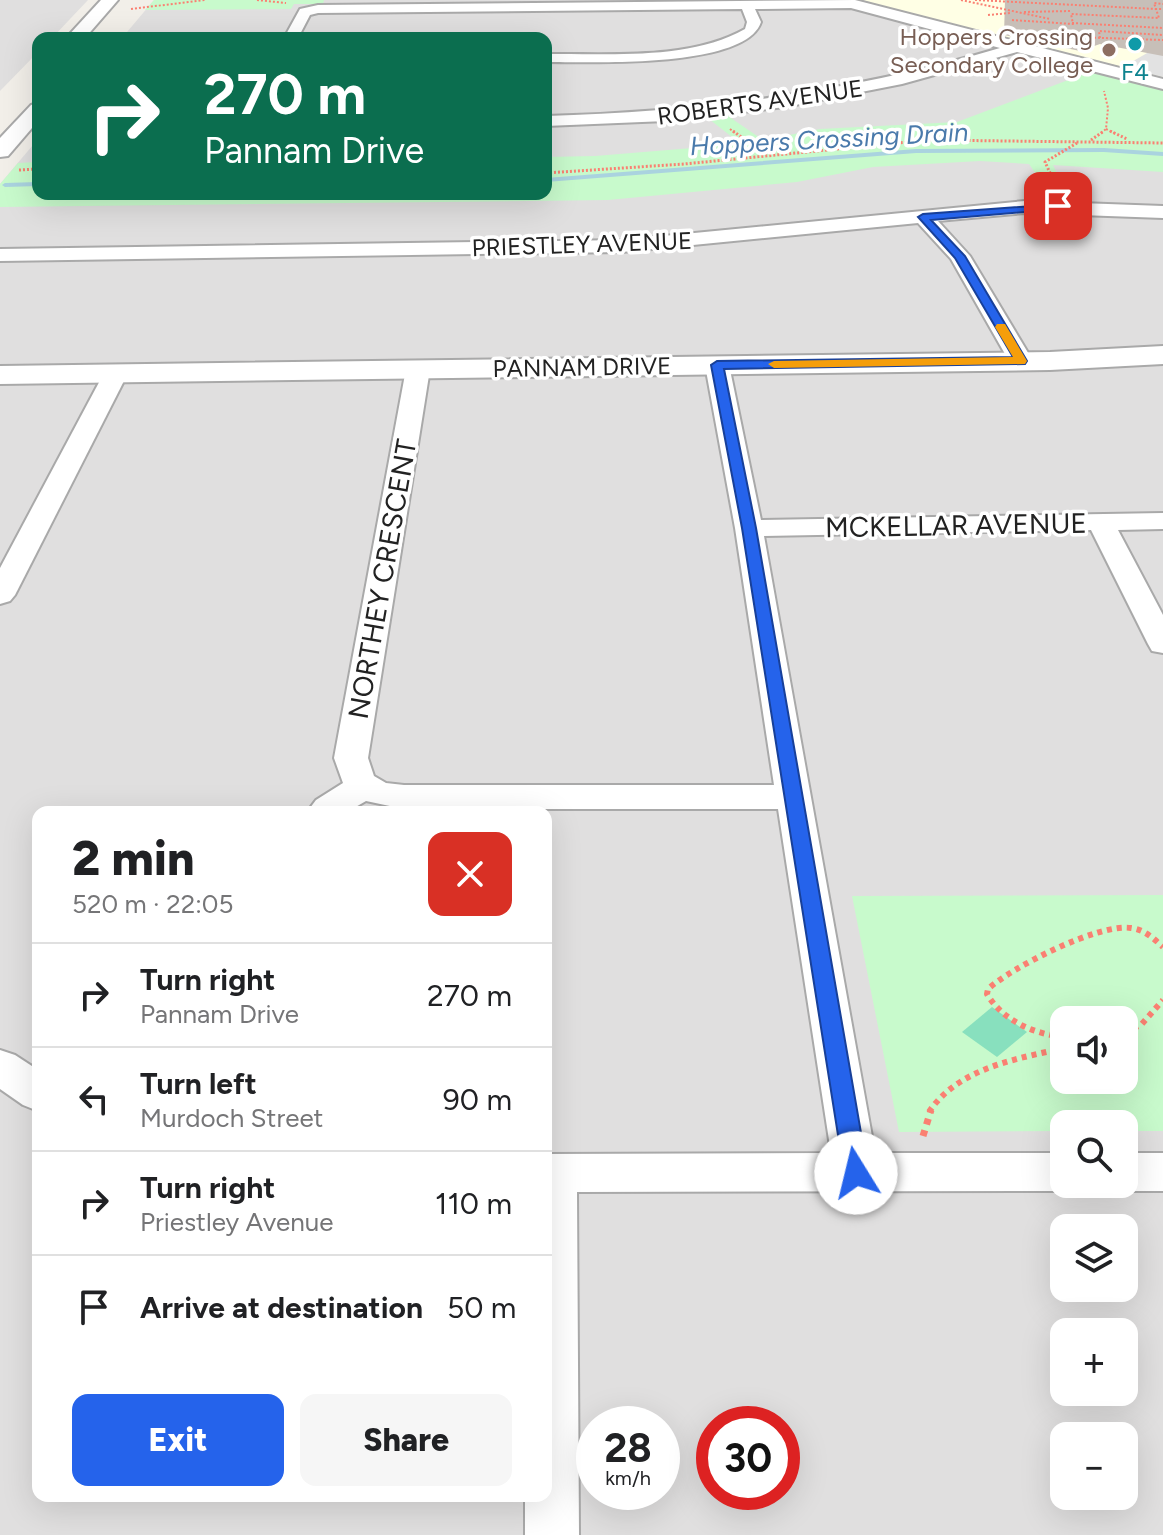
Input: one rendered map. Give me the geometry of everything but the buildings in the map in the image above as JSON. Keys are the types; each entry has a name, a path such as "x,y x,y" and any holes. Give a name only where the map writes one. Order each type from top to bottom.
{"street":[{"path":"294,32 305,12 322,8 747,6 846,2 1163,84"},
{"path":"108,29 118,5"},
{"path":"83,32 118,5"},
{"path":"552,58 634,57 723,43 746,35 754,26 747,6"},
{"name":"ROBERTS AVENUE","path":"552,121 664,118 734,110 922,77 1018,47"},
{"path":"0,126 30,126"},
{"path":"0,151 30,126"},
{"name":"PRIESTLEY AVENUE","path":"0,255 622,246 1058,206 1163,212"},
{"path":"923,217 960,256 1021,361"},
{"name":"PANNAM DRIVE","path":"0,375 1021,361 1163,355"},
{"path":"717,365 749,528 856,1173"},
{"name":"NORTHEY CRESCENT","path":"362,787 353,773 351,758 418,369"},
{"path":"0,595 116,373"},
{"name":"MCKELLAR AVENUE","path":"749,528 1163,521"},
{"path":"1100,522 1163,644"},
{"path":"331,806 362,787 380,795 404,797 792,797"},
{"path":"0,1067 32,1089"},
{"path":"552,1173 1050,1172"},
{"path":"1138,1172 1163,1172"},
{"path":"552,1502 552,1535"}],"path":[{"path":"118,5 205,0"},
{"path":"961,0 1073,24"},
{"path":"975,0 990,0"},
{"path":"983,0 1163,9"},
{"path":"1069,0 1073,24"},
{"path":"1153,2 1163,4"},
{"path":"1153,2 1161,18"},
{"path":"1161,18 1071,13 1014,13 988,17 1163,28"},
{"path":"1100,38 1099,31 1163,35"},
{"path":"1064,36 1117,39"},
{"path":"1127,41 1134,38"},
{"path":"1109,40 1163,40"},
{"path":"1090,141 1106,129 1108,108 1101,85"},
{"path":"724,125 744,139 788,152"},
{"path":"1106,129 1132,141"},
{"path":"552,173 668,165 929,140 1079,143"},
{"path":"1058,189 1045,162 1061,150 1090,141 1163,143"},
{"path":"1050,1036 1027,1029 993,1004 987,994 988,989 1071,942 1118,927 1139,929 1163,947"},
{"path":"1138,1026 1163,1000"},
{"path":"923,1136 928,1111 946,1090 979,1073 1050,1051"}],"shaded area":[{"path":"0,0 88,0 58,32 32,32 32,58 0,91"},
{"path":"154,0 1163,0 1163,1535 0,1535 0,184 32,146 32,200 552,200 552,32 127,32"},
{"name":"Hoppers Crossing Secondary College","path":"863,0 1163,0 1163,77 895,11"},
{"path":"1154,49 1163,49 1163,77 1123,67"}],"green space":[{"path":"154,0 324,0 323,4 294,4 291,9 145,10"},
{"path":"1092,71 1163,89 1163,172 1053,165 1069,198 1053,198 1029,164 980,161 873,167 797,182 608,200 0,207 0,184 18,163 32,162 32,200 552,200 552,157 741,144 709,119 728,116 763,140 820,129 957,122"},
{"path":"1163,895 1163,1131 1138,1131 1138,1110 1050,1110 1050,1131 899,1132 852,896"},
{"path":"992,1007 1027,1032 997,1057 962,1032"}],"waterway":[{"name":"Hoppers Crossing Drain","path":"552,180 916,151 1104,150 1163,154"},
{"name":"Hoppers Crossing Drain","path":"5,185 32,184"}],"slow traffic":[{"path":"774,364 1021,361 1001,327"}],"place":[{"name":"F4","path":"1135,44"},
{"name":"Hoppers Crossing Secondary College","path":"1109,50"}],"route":[{"path":"856,1173 749,528 717,365 1021,361 960,256 923,217 1058,206"}]}
